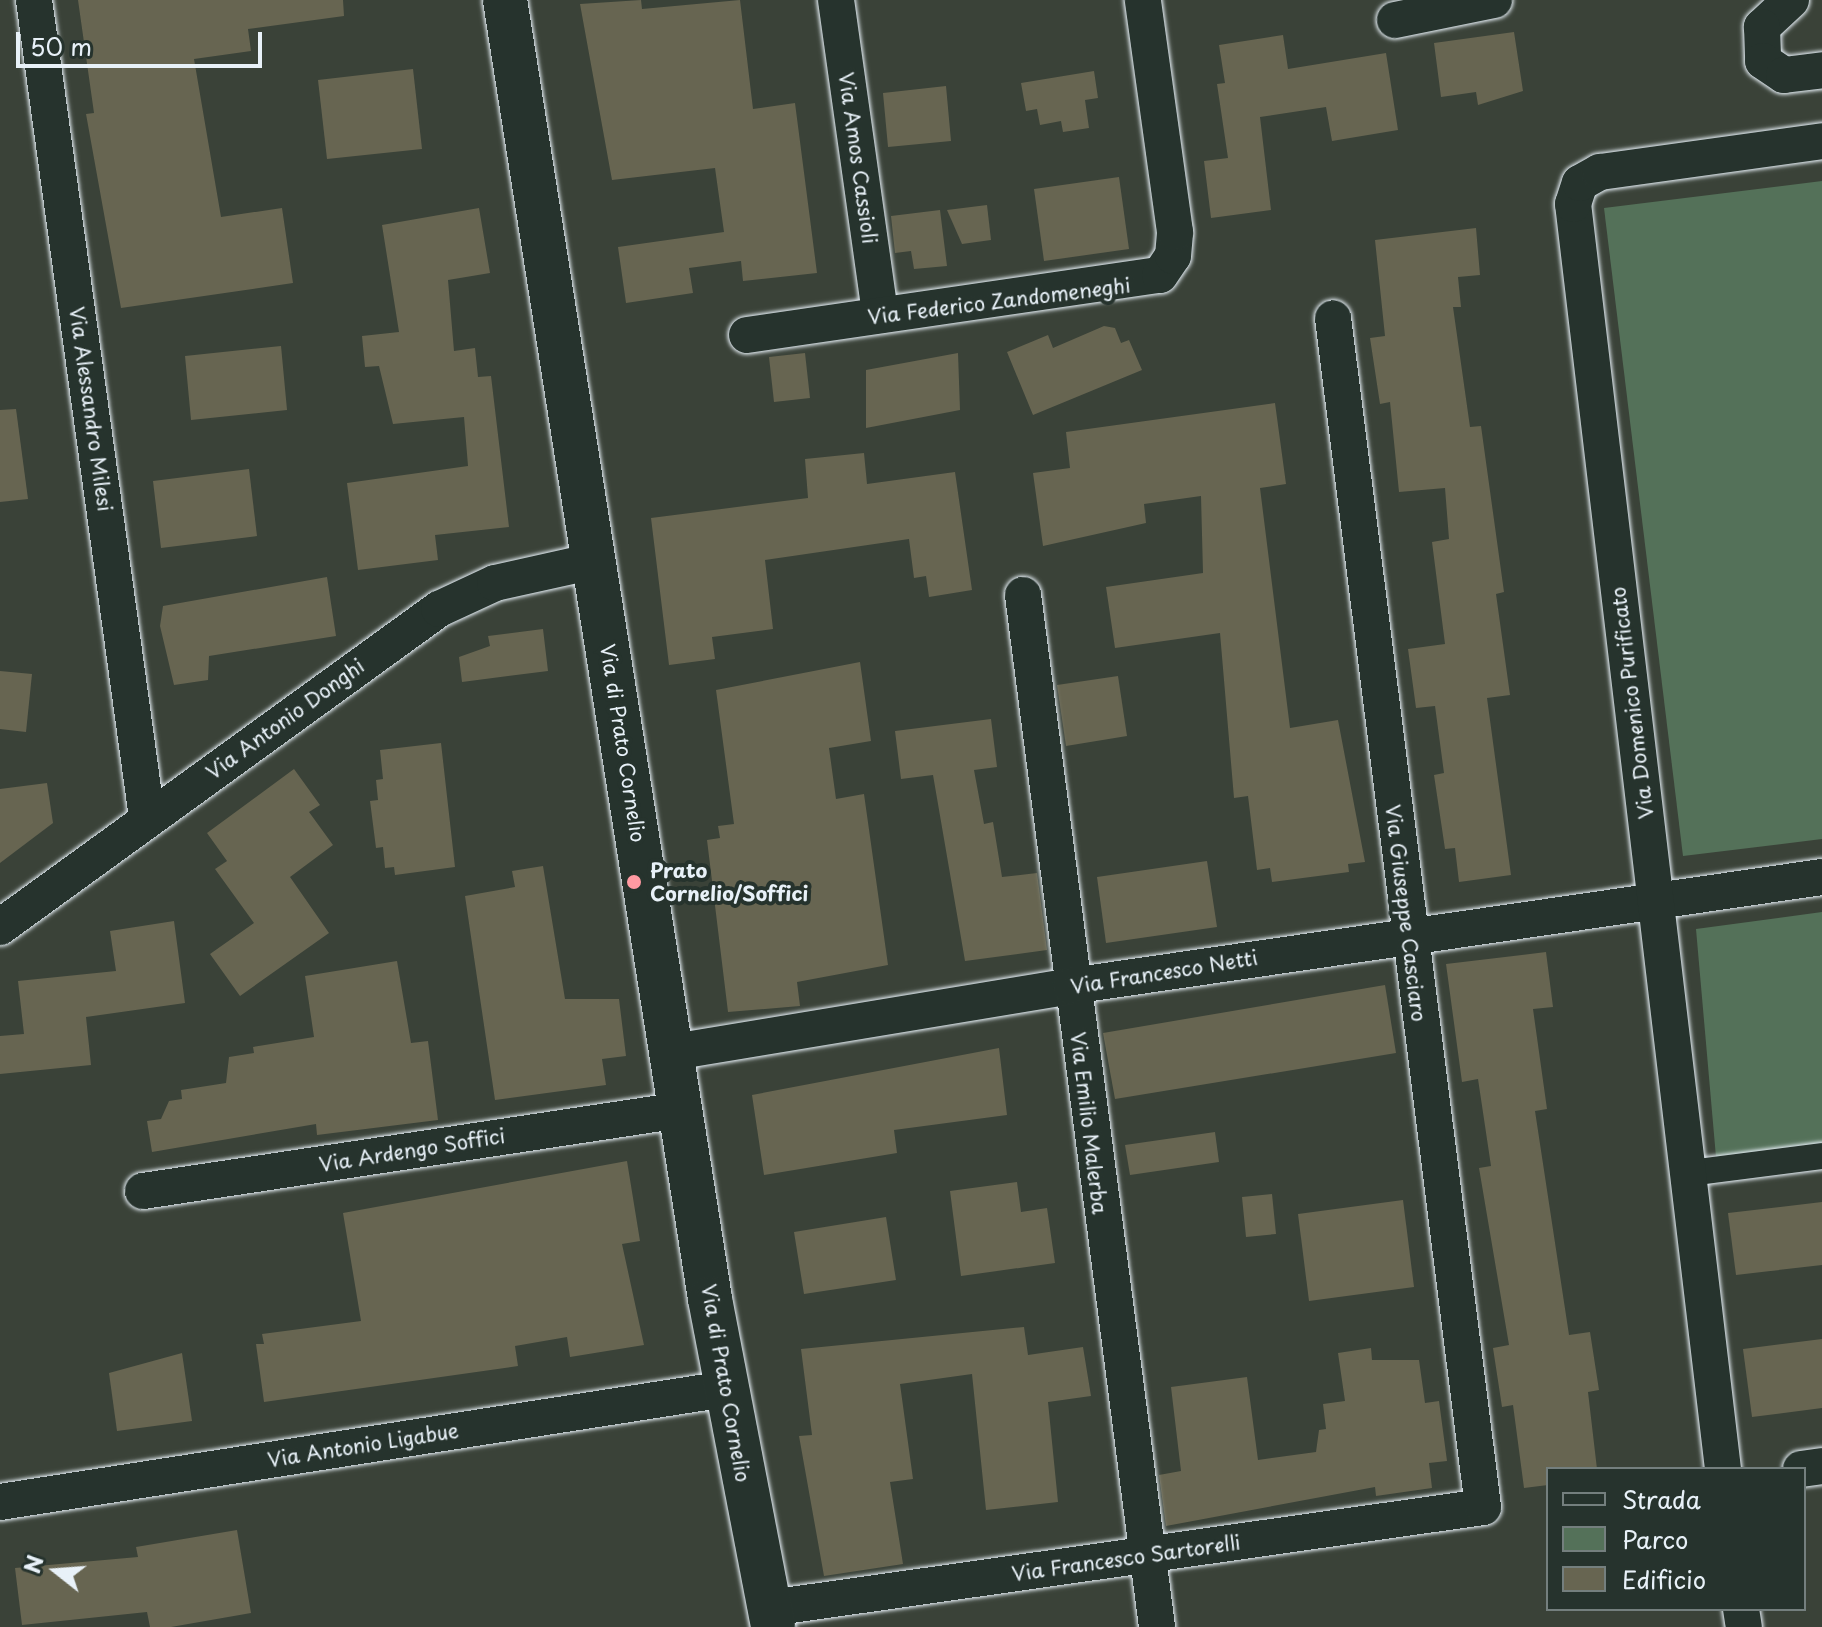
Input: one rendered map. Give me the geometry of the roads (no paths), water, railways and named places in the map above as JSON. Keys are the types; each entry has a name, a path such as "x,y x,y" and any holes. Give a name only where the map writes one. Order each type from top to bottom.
{"street":[{"name":"Via Alessandro Milesi","path":"34,0 147,818"},
{"name":"Via di Prato Cornelio","path":"505,0 726,1389 771,1618"},
{"name":"Via Amos Cassioli","path":"836,0 880,315"},
{"name":"Via Federico Zandomeneghi","path":"747,335 880,315 1142,283 1167,267 1175,232 1143,0"},
{"path":"1395,20 1494,0"},
{"path":"1791,0 1762,27 1763,61 1784,75 1822,70"},
{"name":"Via Domenico Purificato","path":"1723,1467 1574,197 1586,177 1600,172 1822,141"},
{"name":"Via Giuseppe Casciaro","path":"1333,318 1483,1507"},
{"name":"Via Antonio Donghi","path":"0,927 147,818 453,601 495,583 594,561"},
{"name":"Via Emilio Malerba","path":"1023,595 1071,986 1157,1627"},
{"name":"Via Francesco Netti","path":"673,1052 1071,986 1822,877"},
{"name":"Via Ardengo Soffici","path":"143,1191 681,1110"},
{"path":"1690,1173 1822,1156"},
{"name":"Via Antonio Ligabue","path":"0,1502 726,1389"},
{"name":"Via Francesco Sartorelli","path":"771,1618 1146,1556 1483,1507"}],"place":[{"name":"Prato Cornelio/Soffici","path":"634,882"}]}
